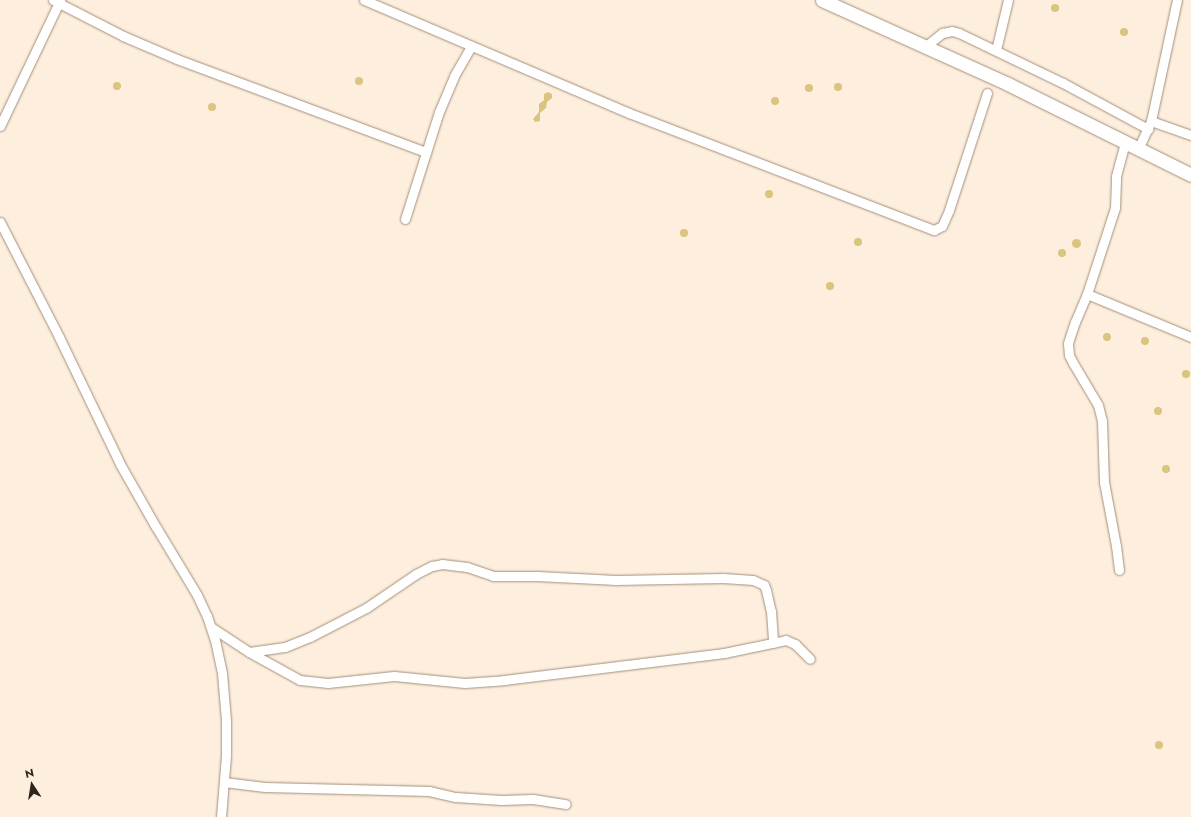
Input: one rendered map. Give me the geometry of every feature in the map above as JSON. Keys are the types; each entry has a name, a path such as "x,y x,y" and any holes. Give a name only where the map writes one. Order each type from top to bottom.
{"street":[{"path":"364,0 471,47 629,113 934,230 942,226 949,210 987,92"},
{"path":"822,0 1008,84 1191,175"},
{"path":"996,50 1008,0"},
{"path":"1138,149 1149,125 1177,0"},
{"path":"0,124 57,1 123,36 177,59 426,152"},
{"path":"926,46 942,33 952,32 996,50 1149,125 1191,135"},
{"path":"405,219 439,112 454,76 471,47"},
{"path":"1119,570 1104,482 1102,421 1098,405 1073,363 1068,348 1075,322 1088,294 1114,208 1116,176 1125,142"},
{"path":"0,222 59,337 120,464 197,595 211,628 222,672 226,721 221,817"},
{"path":"1088,294 1191,337"},
{"path":"249,652 285,648 310,638 366,608 416,574 432,566 442,564 467,567 493,576 537,576 616,580 723,578 753,580 764,585 766,590 771,611 773,643"},
{"path":"211,628 249,652 300,680 328,683 394,676 465,683 716,654 786,640 795,644 810,659"},
{"path":"224,782 265,787 429,791 456,797 501,800 534,799 566,804"}],"building":[{"path":"1053,4 1057,4 1059,8 1057,12 1053,12 1051,10 1051,6"},
{"path":"1122,28 1126,28 1128,32 1126,36 1122,36 1120,34 1120,30"},
{"path":"357,77 361,77 363,81 361,85 357,85 355,83 355,79"},
{"path":"115,82 119,82 121,86 119,90 115,90 113,88 113,84"},
{"path":"836,83 840,83 842,87 840,91 836,91 834,89 834,85"},
{"path":"807,84 811,84 813,88 811,92 807,92 805,90 805,86"},
{"path":"548,92 552,94 552,98 547,102 546,108 540,113 540,121 535,122 533,119 539,112 539,104 544,100 544,94"},
{"path":"773,97 777,97 779,101 777,105 773,105 771,103 771,99"},
{"path":"210,103 214,103 216,107 214,111 210,111 208,109 208,105"},
{"path":"767,190 771,190 773,194 771,198 767,198 765,196 765,192"},
{"path":"682,229 686,229 688,233 686,237 682,237 680,235 680,231"},
{"path":"856,238 860,238 862,242 860,246 856,246 854,244 854,240"},
{"path":"1074,239 1078,239 1080,243 1078,247 1074,247 1072,245 1072,241"},
{"path":"1060,249 1064,249 1066,253 1064,257 1060,257 1058,255 1058,251"},
{"path":"828,282 832,282 834,286 832,290 828,290 826,288 826,284"},
{"path":"1105,333 1109,333 1111,337 1109,341 1105,341 1103,339 1103,335"},
{"path":"1143,337 1147,337 1149,341 1147,345 1143,345 1141,343 1141,339"},
{"path":"1184,370 1188,370 1190,374 1188,378 1184,378 1182,376 1182,372"},
{"path":"1156,407 1160,407 1162,411 1160,415 1156,415 1154,413 1154,409"},
{"path":"1164,465 1168,465 1170,469 1168,473 1164,473 1162,471 1162,467"},
{"path":"1157,741 1161,741 1163,745 1161,749 1157,749 1155,747 1155,743"}]}
